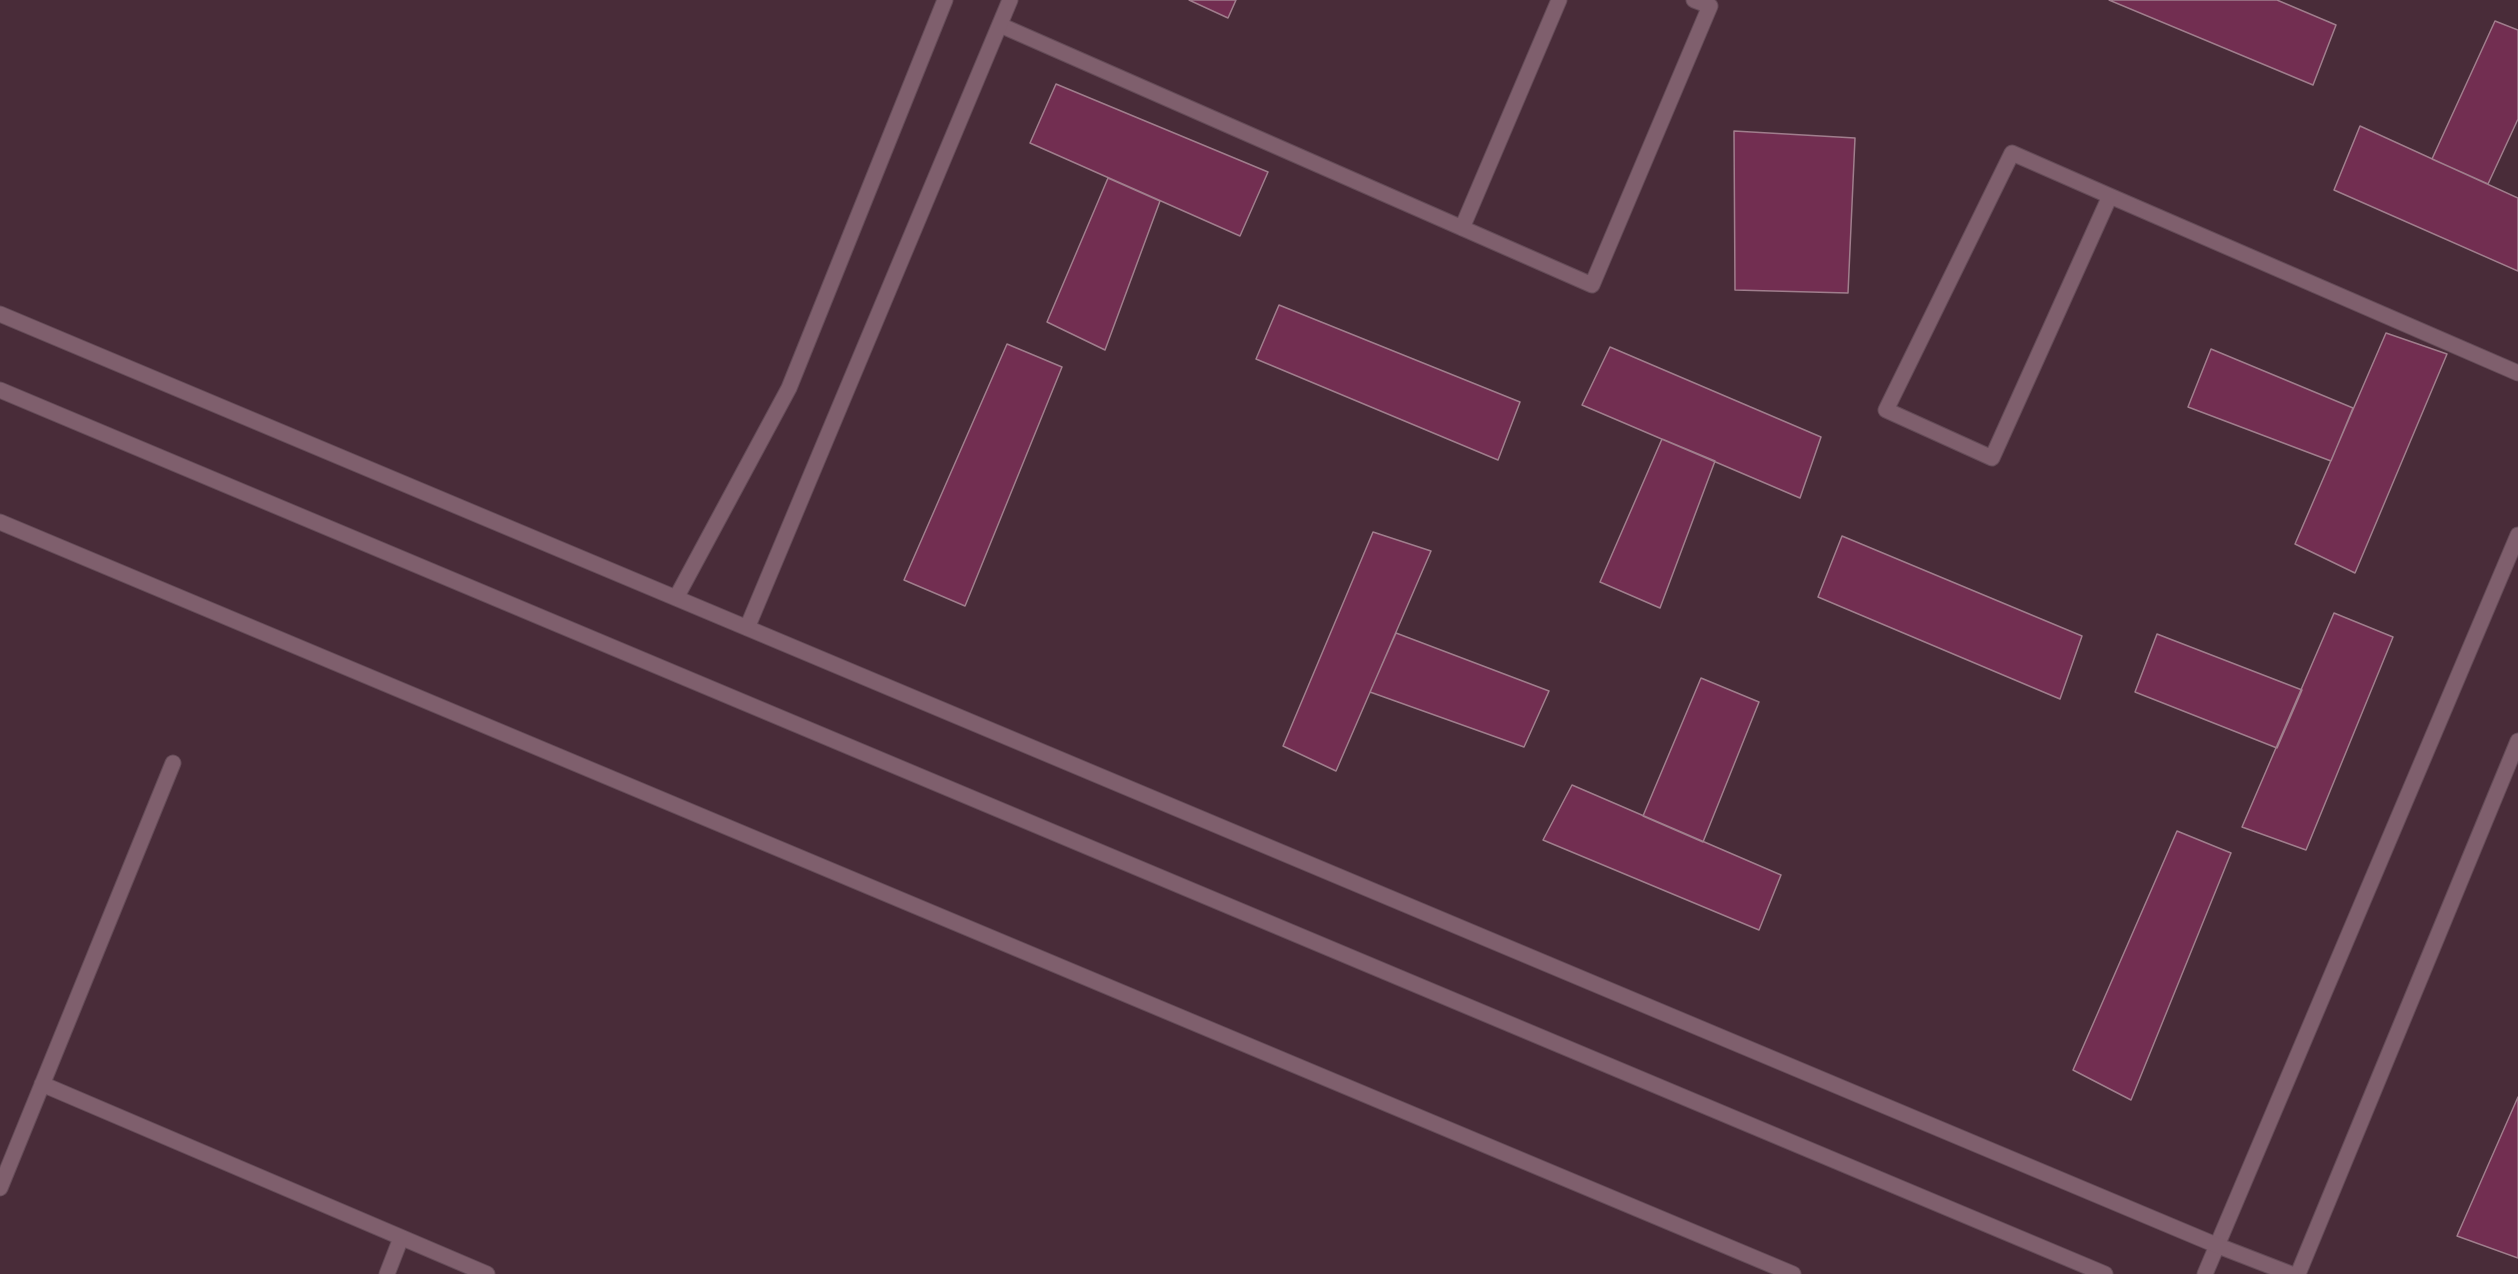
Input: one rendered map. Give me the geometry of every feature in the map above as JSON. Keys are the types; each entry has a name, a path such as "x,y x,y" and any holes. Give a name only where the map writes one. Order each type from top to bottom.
{"main road":[{"path":"676,598 789,387 945,0"},
{"path":"747,628 1010,0"},
{"path":"1462,228 1559,0"},
{"path":"1000,25 1592,285 1710,6 1694,0"},
{"path":"2110,196 1992,458 1886,410 2012,153 2518,373"},
{"path":"0,314 2216,1245 2291,1274"},
{"path":"0,390 2105,1274"},
{"path":"0,522 1793,1274"},
{"path":"2205,1274 2518,535"},
{"path":"2298,1274 2518,741"},
{"path":"0,1188 173,763"},
{"path":"42,1084 487,1274"},
{"path":"387,1274 401,1238"}],"building":[{"path":"1189,0 1236,0 1228,18"},
{"path":"2109,0 2277,0 2336,25 2313,85"},
{"path":"2495,21 2518,30 2518,119 2488,184 2432,159"},
{"path":"1056,84 1268,172 1240,236 1030,143"},
{"path":"2360,126 2518,198 2518,271 2334,190"},
{"path":"1734,131 1855,138 1848,293 1735,290"},
{"path":"1108,178 1160,201 1105,350 1047,322"},
{"path":"1279,305 1520,402 1498,460 1256,359"},
{"path":"2386,333 2447,354 2355,573 2295,544"},
{"path":"1007,344 1062,367 965,606 904,580"},
{"path":"1610,347 1821,437 1800,498 1582,405"},
{"path":"2211,349 2353,408 2331,461 2188,407"},
{"path":"1662,439 1715,461 1660,608 1600,582"},
{"path":"1373,532 1431,551 1336,771 1283,746"},
{"path":"1842,536 2082,636 2060,699 1818,597"},
{"path":"2334,613 2393,637 2306,850 2242,827"},
{"path":"1396,633 1549,691 1524,747 1370,692"},
{"path":"2157,634 2302,690 2277,748 2135,692"},
{"path":"1701,678 1759,702 1703,842 1643,816"},
{"path":"1572,785 1781,875 1759,930 1543,840"},
{"path":"2177,831 2231,853 2131,1100 2073,1070"},
{"path":"2518,1097 2518,1258 2457,1236"}]}
